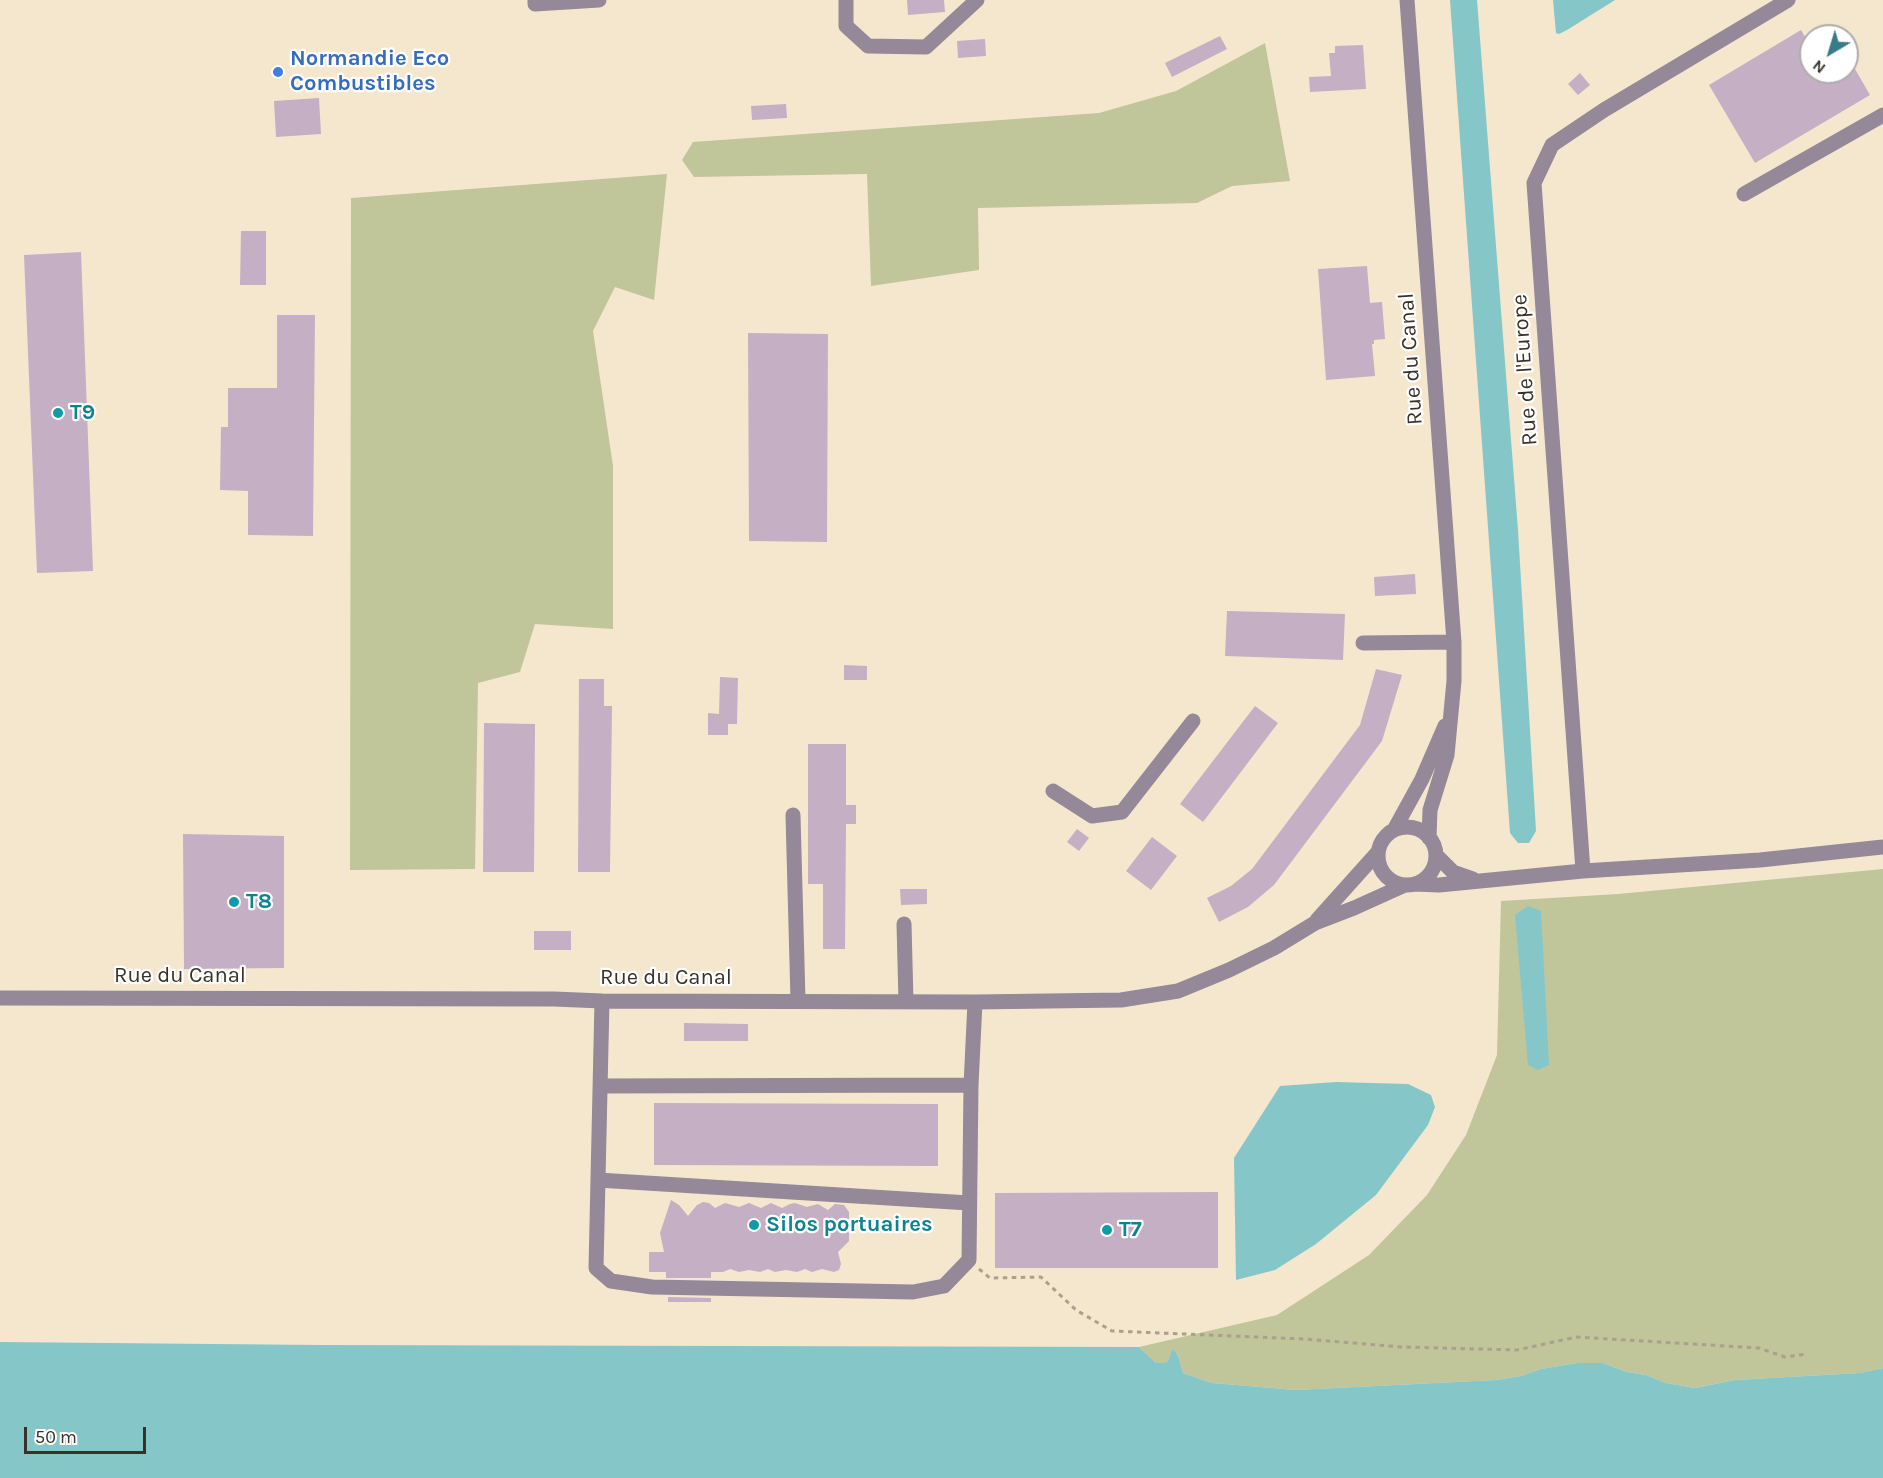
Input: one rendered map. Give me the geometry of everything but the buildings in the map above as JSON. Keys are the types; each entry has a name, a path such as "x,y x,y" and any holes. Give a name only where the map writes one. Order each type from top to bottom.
{"street":[{"path":"535,0 535,4 599,0"},
{"path":"846,0 846,26 868,46 926,47 977,0"},
{"name":"Rue du Canal","path":"0,998 975,1002 1121,1000 1178,991 1274,948 1315,923 1423,880 1430,873 1436,855 1429,838 1430,810 1447,755 1454,681 1454,642 1407,0"},
{"name":"Rue de l'Europe","path":"1583,871 1534,183 1552,145 1604,110 1788,0"},
{"path":"1744,194 1883,115"},
{"path":"1364,643 1454,642"},
{"name":"Rue du Canal","path":"1315,923 1378,852 1386,836 1394,830 1422,779 1450,715"},
{"path":"1053,791 1092,816 1122,812 1193,721"},
{"path":"793,815 798,1000"},
{"path":"1394,830 1413,828 1429,838"},
{"path":"1378,852 1378,862 1382,871 1396,883 1439,885 1583,871 1760,860 1883,847"},
{"path":"1436,855 1453,872 1478,880"},
{"path":"904,924 906,1000"},
{"path":"602,1001 596,1268 611,1281 652,1287 913,1292 944,1286 969,1260 971,1085 975,1002"},
{"path":"601,1086 971,1085"},
{"path":"598,1180 969,1203"}],"path":[{"path":"969,1260 990,1278 1041,1277 1076,1310 1112,1331 1304,1339 1402,1347 1517,1350 1576,1337 1759,1348 1785,1357 1807,1354"}],"green space":[{"path":"1265,43 1290,181 1232,186 1197,203 978,208 979,270 871,286 867,174 694,177 682,160 693,142 1099,113 1176,91"},
{"path":"667,174 654,300 615,287 593,331 613,466 613,629 535,624 520,672 478,683 475,869 350,870 351,198"},
{"path":"1883,869 1883,1368 1860,1373 1735,1380 1695,1388 1666,1383 1603,1363 1577,1363 1496,1380 1296,1390 1212,1383 1183,1373 1176,1352 1172,1351 1168,1361 1156,1363 1139,1347 1277,1315 1369,1255 1427,1195 1466,1135 1497,1055 1501,901 1618,894"}],"water":[{"path":"1450,0 1477,0 1518,530 1536,831 1529,843 1518,843 1510,833"},
{"path":"1553,0 1615,0 1559,34 1556,33"},
{"path":"1528,906 1541,911 1549,1065 1538,1070 1528,1065 1515,915"},
{"path":"1336,1082 1408,1084 1431,1095 1435,1107 1428,1125 1376,1195 1316,1244 1275,1270 1236,1280 1234,1158 1280,1086"},
{"path":"0,1342 1139,1347 1156,1363 1168,1361 1172,1350 1179,1358 1183,1373 1212,1383 1296,1390 1496,1380 1577,1363 1603,1363 1666,1383 1695,1388 1735,1380 1860,1373 1883,1368 1883,1478 0,1478"}],"place":[{"name":"Normandie Eco Combustibles","path":"278,72"},
{"name":"T9","path":"58,413"},
{"name":"T8","path":"234,902"},
{"name":"Silos portuaires","path":"754,1225"},
{"name":"T7","path":"1107,1230"}]}
